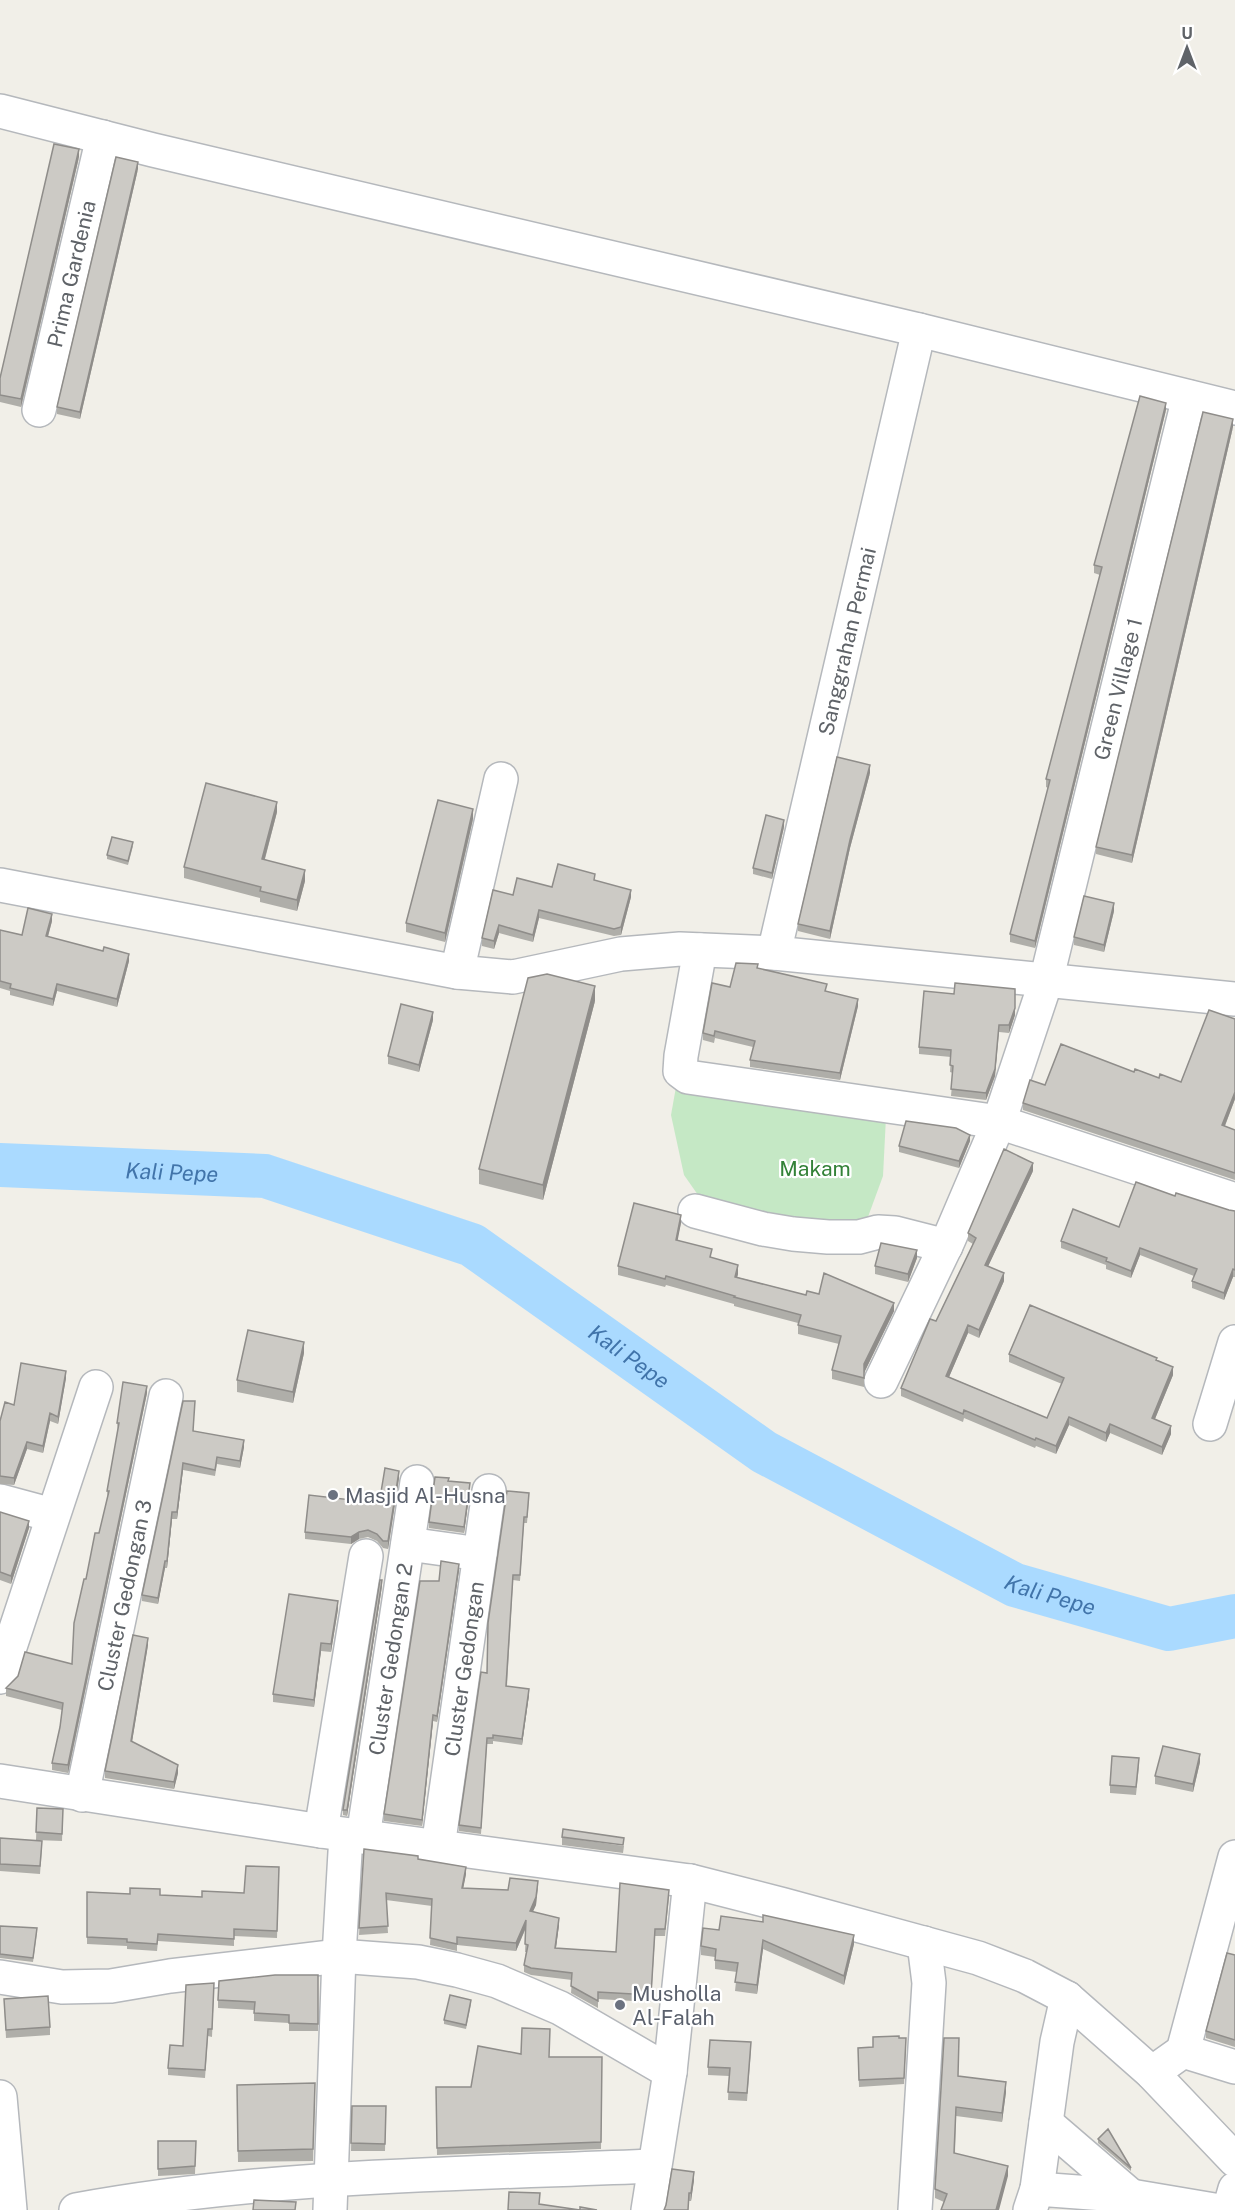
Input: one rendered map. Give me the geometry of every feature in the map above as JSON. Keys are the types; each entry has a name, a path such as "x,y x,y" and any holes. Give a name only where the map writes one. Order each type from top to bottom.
{"street":[{"path":"0,111 920,330 1235,408"},
{"name":"Prima Gardenia","path":"39,410 103,137"},
{"name":"Sanggrahan Permai","path":"774,953 920,330"},
{"name":"Green Village 1","path":"881,1381 946,1246 999,1122 1046,981 1189,397"},
{"path":"457,972 501,779"},
{"path":"0,885 457,972 513,977 621,954 680,949 774,953 1235,999"},
{"path":"700,950 681,1056 680,1071 688,1077 999,1122 1235,1200"},
{"path":"695,1210 763,1229 793,1234 828,1238 859,1237 878,1232 895,1233 946,1246"},
{"path":"1210,1424 1235,1342"},
{"path":"3,1657 96,1387"},
{"name":"Cluster Gedongan 3","path":"82,1795 166,1396"},
{"name":"Cluster Gedongan 2","path":"343,1834 408,1544 417,1482"},
{"name":"Cluster Gedongan","path":"438,1847 489,1491"},
{"path":"0,1500 52,1515"},
{"path":"408,1544 480,1554"},
{"path":"330,2195 343,1834 366,1556"},
{"path":"0,1781 343,1834 690,1881 978,1959 1025,1976 1067,1998 1152,2073 1235,2160"},
{"path":"1152,2073 1183,2051 1235,1857"},
{"path":"648,2210 670,2072 690,1881"},
{"path":"915,2210 929,1983 924,1943"},
{"path":"0,1977 62,1987 111,1986 170,1976 339,1956 418,1962 457,1970 497,1982 560,2008 670,2072"},
{"path":"1067,1998 1057,2043 1034,2199 1131,2196 1214,2210"},
{"path":"1183,2051 1235,2067"},
{"path":"0,2097 10,2210"},
{"path":"1046,2123 1131,2196"},
{"path":"76,2210 214,2189 330,2195 654,2166"},
{"path":"1229,2210 1235,2189"}],"green space":[{"name":"Makam","path":"676,1087 886,1117 883,1176 865,1225 833,1231 705,1205 684,1175 671,1115"}],"building":[{"path":"54,144 79,149 21,399 0,395 0,378"},
{"path":"116,157 138,162 80,412 57,407"},
{"path":"1140,396 1166,403 1035,941 1010,934 1050,780 1046,779 1102,567 1094,565"},
{"path":"1203,412 1233,419 1132,855 1096,847"},
{"path":"837,757 870,765 850,840 830,931 798,924"},
{"path":"206,783 277,802 262,859 305,870 297,900 260,891 261,887 184,867"},
{"path":"438,800 473,809 445,933 406,923"},
{"path":"766,815 784,820 772,873 753,868"},
{"path":"112,837 133,842 128,861 107,855"},
{"path":"558,864 595,874 594,880 631,890 621,927 614,929 539,910 533,935 499,925 494,941 482,938 493,890 513,895 517,878 552,887"},
{"path":"1084,896 1114,903 1104,945 1074,937"},
{"path":"28,908 52,914 46,936 103,951 104,947 129,954 117,999 57,984 53,999 10,988 11,984 0,981 0,930 22,935"},
{"path":"736,963 758,964 757,968 827,984 825,991 858,999 840,1073 750,1060 755,1041 715,1031 714,1036 703,1033 712,983 730,987"},
{"path":"547,974 595,986 543,1185 479,1169 528,978"},
{"path":"955,983 1015,989 1015,1008 1009,1025 999,1025 995,1069 986,1093 951,1089 953,1066 950,1065 951,1050 919,1047 924,991 954,994"},
{"path":"401,1004 433,1012 419,1065 388,1056"},
{"path":"1209,1010 1235,1019 1235,1092 1222,1125 1235,1130 1235,1173 1023,1103 1030,1080 1045,1085 1061,1044 1134,1072 1135,1069 1159,1078 1160,1074 1181,1082"},
{"path":"906,1121 956,1128 970,1135 959,1161 899,1146"},
{"path":"1004,1149 1033,1163 985,1265 1004,1273 979,1330 968,1325 946,1376 1047,1418 1064,1378 1009,1354 1030,1305 1157,1358 1156,1360 1173,1367 1152,1418 1171,1426 1162,1447 1110,1424 1106,1433 1069,1417 1056,1446 1036,1438 1035,1440 964,1410 963,1414 901,1388 930,1319 936,1321 976,1238 968,1233"},
{"path":"1136,1182 1175,1196 1176,1193 1235,1211 1235,1270 1233,1269 1224,1293 1192,1281 1197,1269 1140,1248 1131,1271 1106,1261 1107,1258 1061,1241 1073,1209 1119,1227"},
{"path":"634,1203 681,1215 676,1240 712,1249 710,1257 738,1265 735,1277 806,1295 807,1291 819,1294 824,1273 894,1303 864,1364 864,1378 832,1370 841,1336 798,1325 801,1315 666,1276 665,1279 618,1266"},
{"path":"881,1243 917,1250 908,1274 875,1266"},
{"path":"248,1330 304,1342 293,1392 237,1380"},
{"path":"21,1363 66,1371 58,1417 50,1413 43,1446 27,1442 14,1478 0,1476 0,1421 5,1402 14,1405"},
{"path":"123,1382 147,1386 68,1765 52,1763 63,1703 6,1688 18,1676 25,1652 72,1664 74,1623 95,1533 99,1533 109,1491 107,1491 119,1423 117,1423"},
{"path":"183,1401 195,1401 193,1431 244,1440 240,1461 217,1457 215,1470 183,1463 177,1512 172,1512 167,1561 165,1561 158,1598 142,1595"},
{"path":"385,1468 399,1471 388,1541 383,1541 377,1534 368,1530 351,1537 305,1532 309,1495 377,1503 377,1497 380,1498"},
{"path":"435,1477 470,1483 464,1527 429,1522"},
{"path":"507,1491 529,1493 527,1517 524,1517 520,1575 513,1575 506,1686 529,1689 522,1739 493,1735 493,1738 487,1738 481,1828 459,1825 481,1672 487,1673 488,1623"},
{"path":"0,1512 29,1521 11,1576 0,1572"},
{"path":"441,1561 459,1564 437,1716 433,1715 422,1820 384,1814 420,1581 439,1581"},
{"path":"380,1580 382,1580 347,1810 343,1810"},
{"path":"289,1594 338,1601 331,1644 321,1643 314,1700 273,1694"},
{"path":"133,1635 148,1638 131,1741 178,1765 174,1782 105,1771"},
{"path":"1163,1746 1200,1754 1193,1784 1155,1776"},
{"path":"1112,1756 1139,1758 1136,1787 1110,1785"},
{"path":"37,1808 63,1809 62,1834 36,1832"},
{"path":"563,1829 624,1838 623,1845 562,1837"},
{"path":"0,1838 42,1841 40,1866 0,1864"},
{"path":"364,1849 418,1856 418,1859 466,1867 462,1888 508,1890 510,1878 538,1881 536,1897 530,1911 559,1918 555,1948 616,1952 620,1883 669,1890 665,1929 655,1929 651,1995 598,1992 598,2001 571,1986 572,1973 531,1968 524,1965 528,1945 525,1944 526,1920 516,1943 457,1937 457,1944 430,1938 432,1899 386,1893 388,1926 359,1928"},
{"path":"246,1866 279,1867 277,1931 234,1929 234,1939 158,1934 157,1944 127,1942 127,1939 87,1937 87,1892 130,1894 130,1888 160,1889 160,1895 202,1897 202,1891 244,1893"},
{"path":"763,1915 854,1935 844,1976 763,1940 757,1985 735,1982 738,1963 715,1960 716,1949 701,1946 703,1928 719,1930 721,1916 763,1922"},
{"path":"0,1926 37,1928 33,1958 0,1954"},
{"path":"1227,1953 1235,1955 1235,2040 1206,2031"},
{"path":"275,1975 318,1975 318,2024 289,2023 289,2015 254,2013 255,2002 218,2000 219,1981"},
{"path":"214,1983 212,2029 208,2029 205,2070 168,2068 170,2045 183,2046 186,1985"},
{"path":"450,1995 471,2000 466,2025 444,2020"},
{"path":"48,1996 50,2027 6,2030 4,1999"},
{"path":"522,2028 550,2029 549,2057 602,2057 601,2142 437,2148 436,2087 471,2087 478,2046 521,2054"},
{"path":"899,2036 899,2038 906,2038 904,2078 859,2080 858,2048 873,2047 873,2037"},
{"path":"944,2038 959,2038 958,2076 1006,2082 1002,2113 956,2107 954,2153 1008,2166 996,2210 941,2210 947,2194 935,2189"},
{"path":"710,2040 751,2042 747,2093 728,2092 730,2068 708,2067"},
{"path":"315,2083 313,2149 238,2151 237,2085"},
{"path":"352,2106 386,2106 385,2144 351,2143"},
{"path":"1108,2129 1131,2168 1098,2139"},
{"path":"158,2141 196,2141 195,2166 158,2169"},
{"path":"672,2169 694,2172 688,2210 664,2210"},
{"path":"509,2192 540,2193 539,2204 580,2210 508,2210"},
{"path":"254,2200 296,2202 295,2210 253,2210"},
{"path":"580,2207 597,2210 580,2210"}],"waterway":[{"name":"Kali Pepe","path":"0,1165 265,1176 472,1245 764,1452 1015,1585 1169,1629 1235,1616"}],"place":[{"name":"Masjid Al-Husna","path":"333,1495"},
{"name":"Musholla Al-Falah","path":"620,2005"}]}
